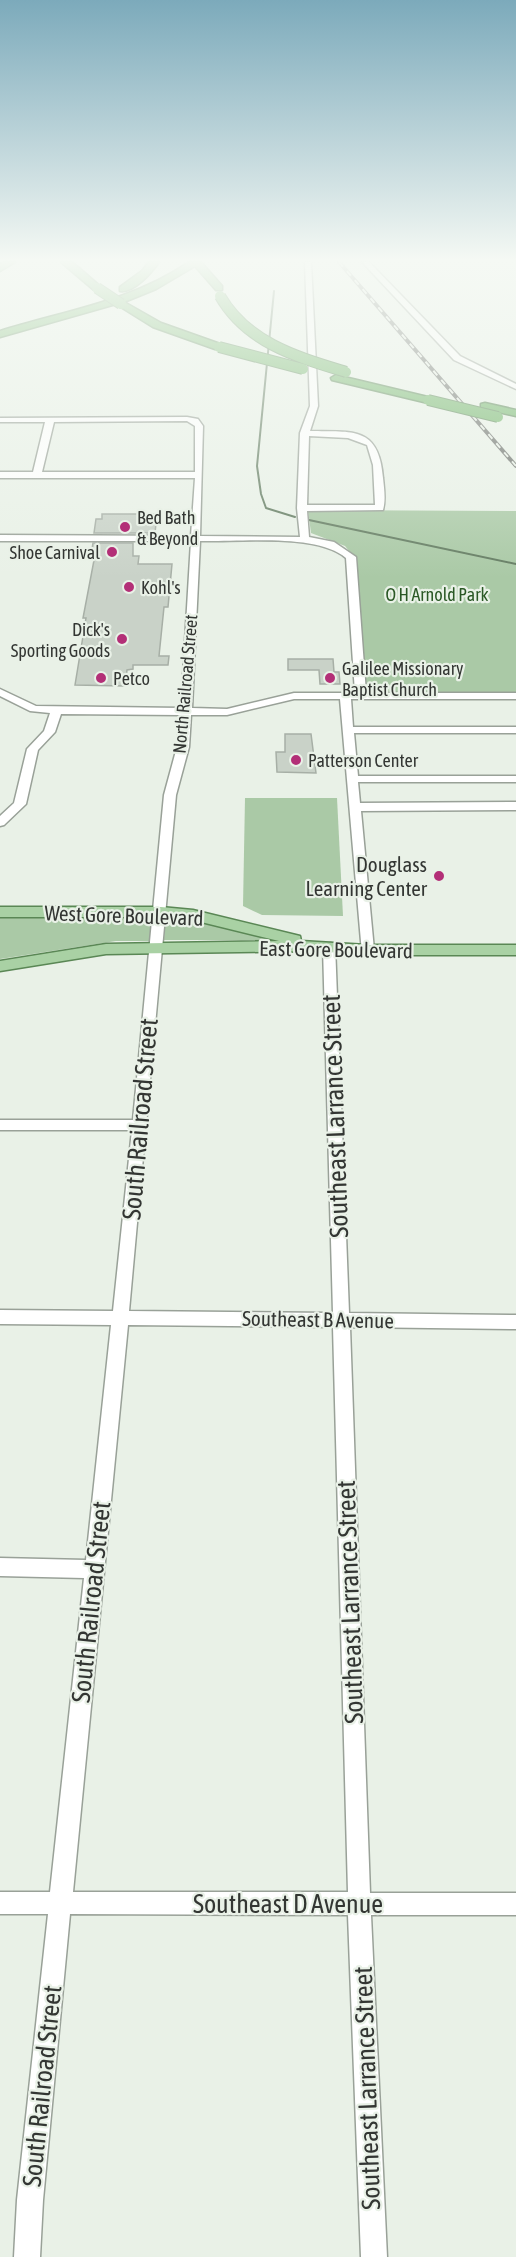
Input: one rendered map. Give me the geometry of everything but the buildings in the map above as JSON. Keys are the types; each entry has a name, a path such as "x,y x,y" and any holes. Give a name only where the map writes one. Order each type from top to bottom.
{"highway":[{"path":"308,367 416,389 516,413"},
{"path":"324,367 341,375 428,400 516,422"}],"main road":[{"name":"West Gore Boulevard","path":"0,912 161,912 215,918 323,947"},
{"name":"West Gore Boulevard","path":"0,966 106,949 156,947"},
{"name":"East Gore Boulevard","path":"156,947 516,950"}],"street":[{"path":"305,540 302,508 304,433 313,414 312,367"},
{"path":"476,367 516,387"},
{"path":"0,420 50,420 37,475"},
{"name":"North Railroad Street","path":"50,420 195,421 199,426 199,475 186,712 183,747 170,795 156,947"},
{"path":"302,508 380,508 378,460 374,446 368,440 355,436 304,433"},
{"path":"0,476 199,475"},
{"path":"0,538 305,540 331,543 343,549 351,557 361,696"},
{"path":"0,692 34,709 56,711 227,712 294,696 516,696"},
{"path":"345,696 367,950"},
{"path":"0,822 20,804 33,749 49,732 56,711"},
{"path":"348,730 516,730"},
{"path":"352,779 516,779"},
{"path":"354,807 516,806"},
{"name":"South Railroad Street","path":"27,2257 30,2200 140,1125 156,947"},
{"name":"Southeast Larrance Street","path":"323,947 341,1319 359,1904 374,2257"},
{"path":"0,1125 140,1125"},
{"name":"Southeast B Avenue","path":"0,1317 516,1322"},
{"path":"0,1567 95,1569"},
{"name":"Southeast D Avenue","path":"0,1903 516,1904"}],"green space":[{"name":"O H Arnold Park","path":"308,510 516,511 516,693 367,692 355,558 345,546 311,533"},
{"path":"245,798 337,798 343,916 262,915 243,906"},
{"path":"152,914 150,941 116,941 0,959 0,915"},
{"path":"165,915 189,917 273,940 164,940"}],"waterway":[{"path":"267,367 257,466 261,494 266,508 295,517"},
{"path":"309,520 516,564"}],"railway":[{"path":"430,367 516,466"}],"place":[{"name":"Bed Bath & Beyond","path":"125,527"},
{"name":"Shoe Carnival","path":"112,552"},
{"name":"Kohl's","path":"129,587"},
{"name":"Dick's Sporting Goods","path":"122,639"},
{"name":"Petco","path":"101,678"},
{"name":"Galilee Missionary Baptist Church","path":"330,678"},
{"name":"Patterson Center","path":"296,760"},
{"name":"Douglass Learning Center","path":"439,876"}]}
